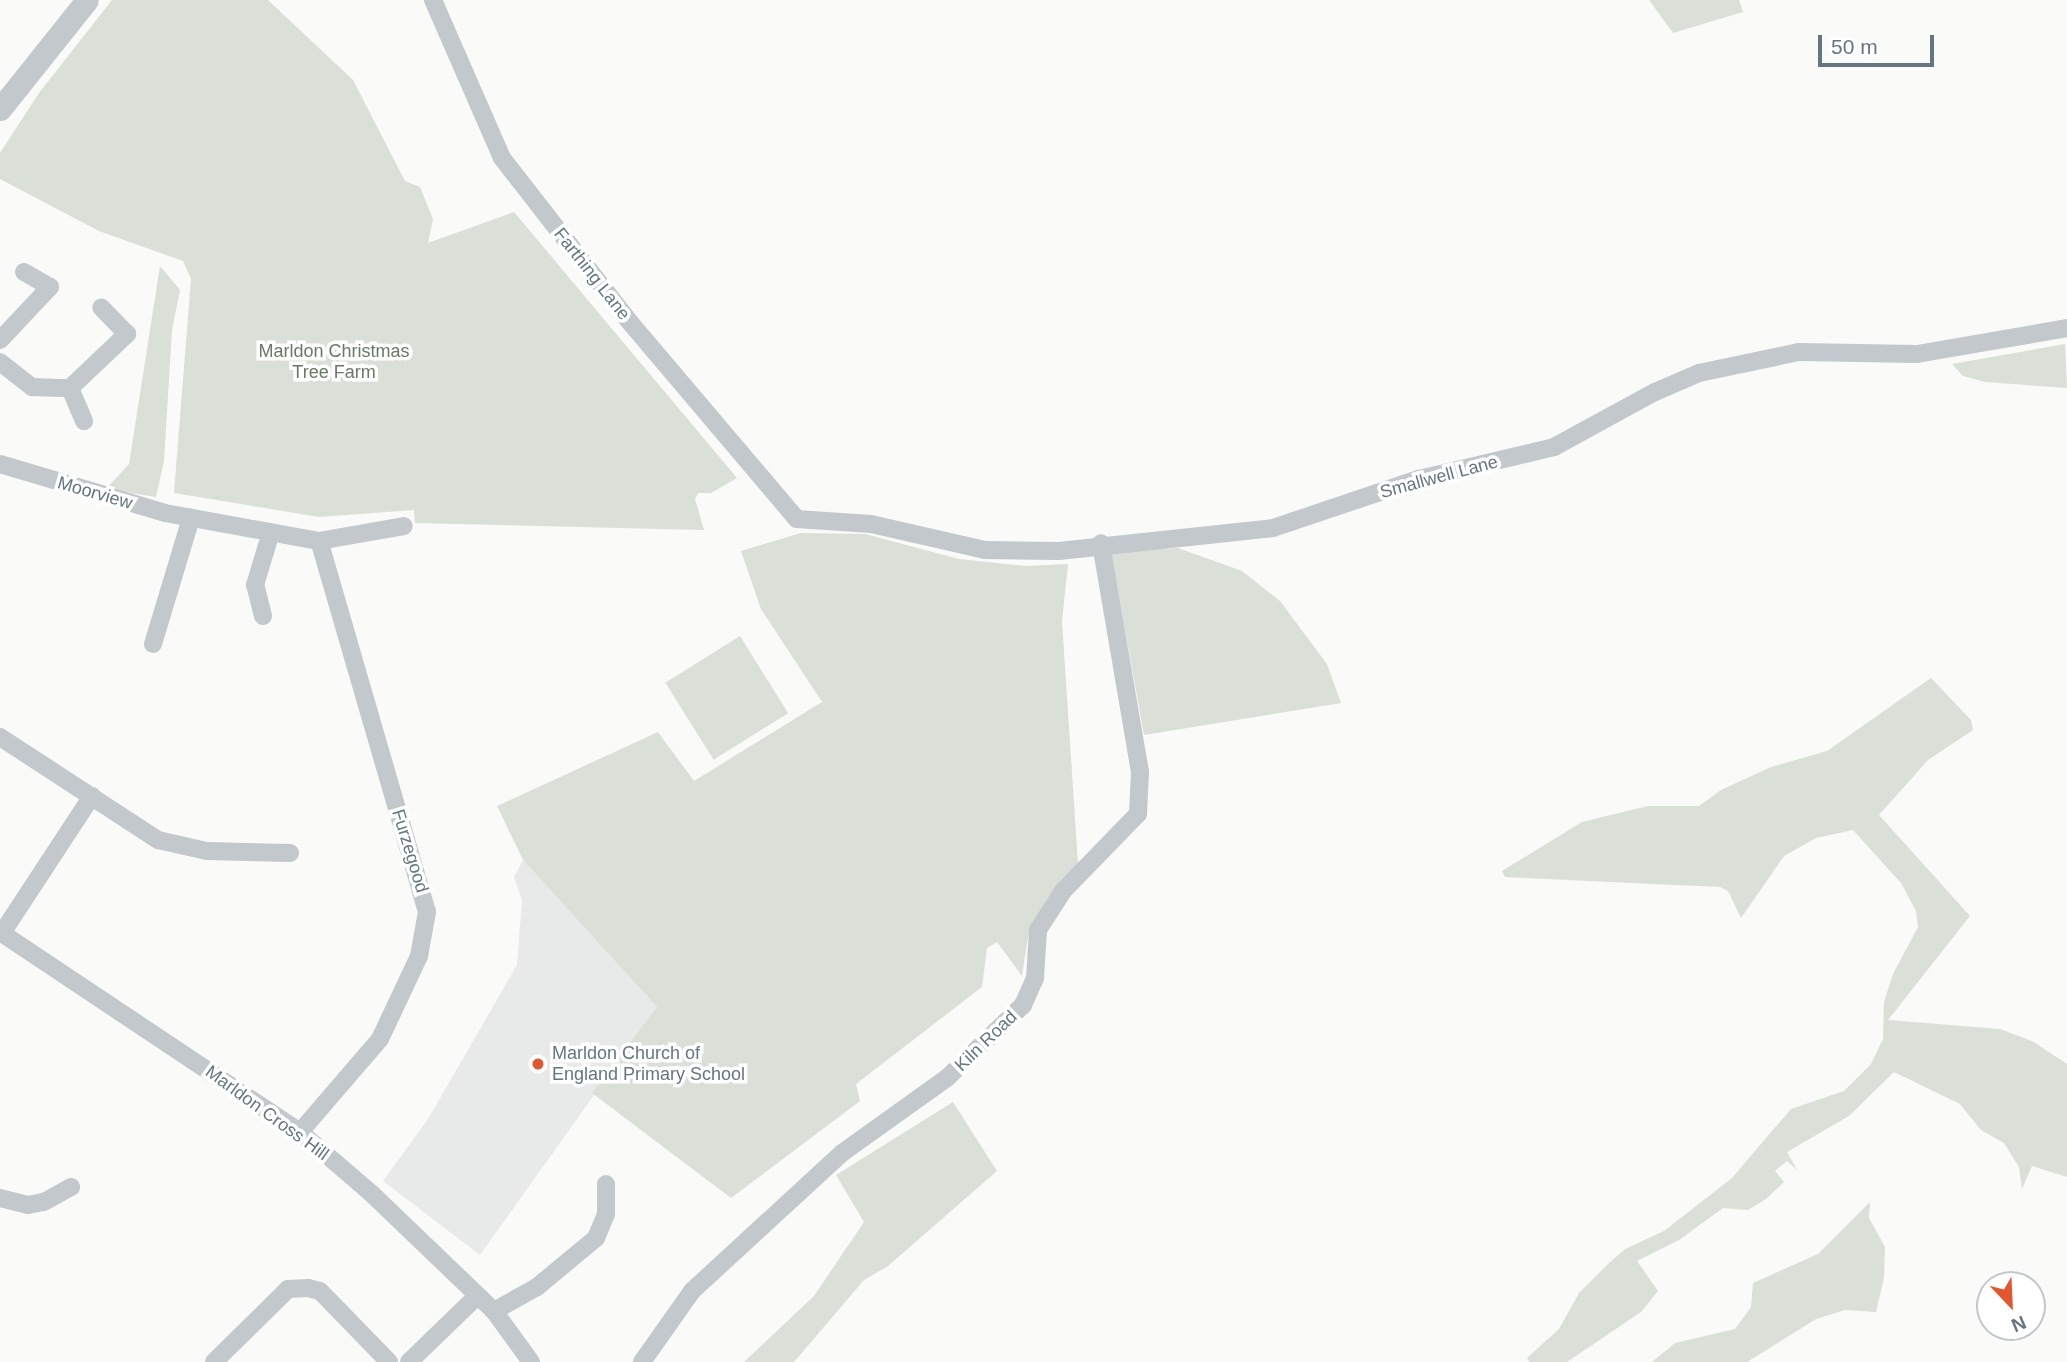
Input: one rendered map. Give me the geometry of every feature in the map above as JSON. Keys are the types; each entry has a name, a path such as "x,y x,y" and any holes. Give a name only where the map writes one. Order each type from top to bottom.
{"street":[{"path":"0,109 87,0"},
{"name":"Farthing Lane","path":"433,0 502,158 628,320 797,519"},
{"path":"0,340 50,288 24,272"},
{"path":"0,362 32,387 70,388 127,334 101,307"},
{"name":"Smallwell Lane","path":"797,519 872,524 985,550 1059,551 1101,543 1273,528 1419,479 1553,447 1655,392 1699,373 1799,352 1917,354 2067,328"},
{"path":"70,388 84,421"},
{"name":"Moorview","path":"0,464 191,518 319,541"},
{"path":"153,644 191,518"},
{"path":"319,541 404,526"},
{"path":"263,616 255,585 271,533"},
{"name":"Furzegood","path":"300,1132 380,1039 419,956 427,912 319,541"},
{"name":"Kiln Road","path":"642,1362 692,1291 842,1153 948,1077 1023,1005 1035,978 1038,930 1063,891 1138,814 1140,772 1101,543"},
{"path":"0,737 158,840 207,851 290,853"},
{"path":"1,932 92,796"},
{"name":"Marldon Cross Hill","path":"1,932 300,1132 372,1194 494,1311 531,1362"},
{"path":"494,1311 537,1287 596,1238 606,1214 606,1184"},
{"path":"0,1198 28,1205 44,1202 71,1187"},
{"path":"214,1362 288,1289 308,1288 320,1291 389,1362"},
{"path":"409,1362 477,1297"}],"shaded area":[{"name":"Marldon Church of England Primary School","path":"523,860 657,1007 480,1255 383,1181 428,1119 517,965 522,900 514,877"}],"green space":[{"name":"Marldon Christmas Tree Farm","path":"112,0 268,0 353,80 405,181 420,187 433,219 428,243 514,212 737,478 711,493 698,493 695,499 704,530 415,523 414,510 319,517 174,493 191,279 183,261 99,231 0,179 0,153 39,93"},
{"path":"1649,0 1739,0 1743,12 1673,33"},
{"path":"160,266 180,290 172,330 164,461 156,497 106,489 129,464"},
{"path":"2065,344 2067,388 1985,382 1963,376 1952,364"},
{"path":"801,533 865,534 959,559 1026,566 1068,564 1062,621 1078,864 1047,899 1028,937 1022,976 997,942 987,948 982,987 856,1084 860,1101 731,1198 592,1093 657,1007 523,860 497,806 658,732 694,781 822,702 761,609 741,551"},
{"path":"1178,548 1242,571 1280,601 1327,664 1341,703 1144,735 1111,552"},
{"path":"740,636 788,713 714,760 665,683"},
{"path":"1931,678 1971,720 1973,730 1928,760 1879,815 1970,916 1888,1020 2000,1029 2032,1041 2067,1064 2067,1177 2032,1166 2022,1189 2019,1167 2004,1143 1981,1130 1960,1104 1894,1072 1849,1116 1787,1152 1797,1170 1787,1161 1775,1171 1784,1182 1766,1199 1748,1210 1723,1208 1679,1240 1637,1261 1658,1291 1641,1312 1567,1362 1530,1362 1527,1358 1559,1329 1579,1293 1625,1249 1664,1231 1732,1178 1791,1109 1844,1091 1871,1064 1883,1039 1884,1002 1893,974 1918,927 1916,911 1901,883 1853,830 1816,838 1784,856 1741,918 1728,891 1720,887 1505,877 1502,871 1582,822 1648,806 1699,806 1721,790 1771,767 1827,751"},
{"path":"953,1102 997,1171 888,1266 864,1280 794,1362 744,1362 814,1296 864,1222 836,1175"},
{"path":"1870,1202 1869,1218 1885,1247 1884,1278 1876,1312 1845,1310 1816,1319 1747,1362 1652,1362 1675,1343 1735,1329 1751,1307 1753,1283 1818,1254"}],"place":[{"name":"Marldon Church of England Primary School","path":"538,1064"}]}
